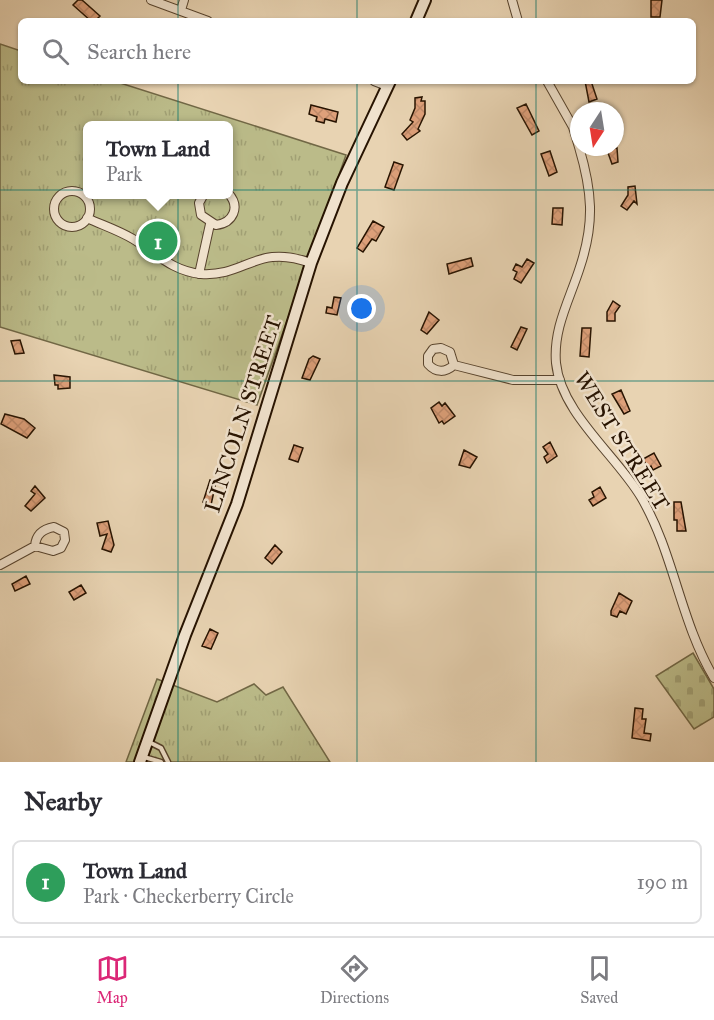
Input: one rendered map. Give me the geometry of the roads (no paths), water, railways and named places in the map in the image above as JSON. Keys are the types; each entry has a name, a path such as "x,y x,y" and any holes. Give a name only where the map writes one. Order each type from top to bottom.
{"main road":[{"path":"417,18 425,0"},
{"name":"LINCOLN STREET","path":"141,759 185,635 237,504 311,263 342,183 388,84"}],"street":[{"path":"151,0 201,18"},
{"path":"181,10 184,0"},
{"path":"512,0 517,18"},
{"name":"WEST STREET","path":"549,84 570,122"},
{"name":"WEST STREET","path":"582,156 590,184 591,220 580,267 558,329 556,348 560,380 568,399 641,497 669,564 698,651 714,678"},
{"path":"83,195 66,192 56,200 54,205 56,217 64,225 76,226 87,218 89,204 86,199"},
{"path":"203,199 199,209 201,215 210,224 221,224 231,219 235,208 231,199"},
{"path":"87,218 135,240 174,267 200,274 221,273 264,256 287,256 311,263"},
{"path":"200,274 210,224"},
{"path":"454,365 513,380 560,380"},
{"path":"0,566 35,546"}],"lane":[{"path":"147,742 161,748 168,762"},
{"path":"141,759 161,762"}],"place":[{"name":"Town Land","path":"158,241"}]}
